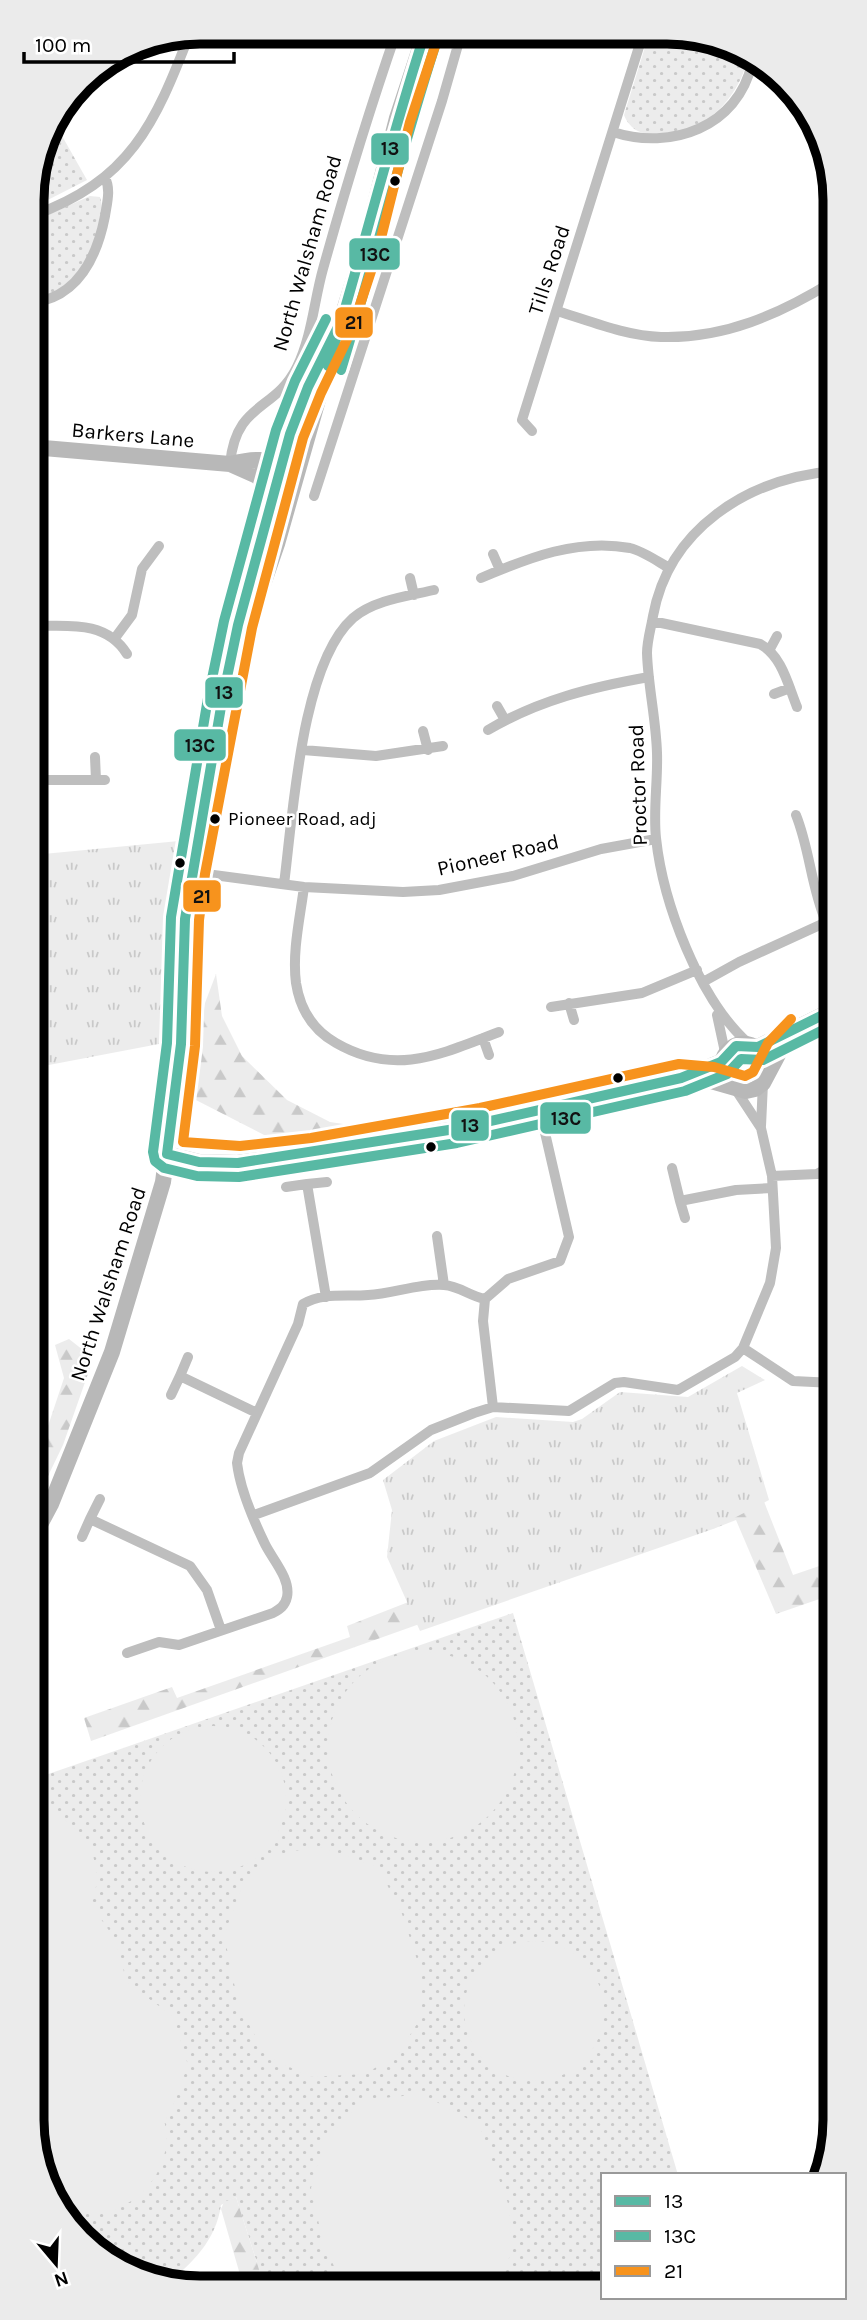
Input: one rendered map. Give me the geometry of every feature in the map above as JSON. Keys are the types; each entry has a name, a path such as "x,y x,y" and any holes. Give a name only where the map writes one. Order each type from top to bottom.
{"main road":[{"name":"North Walsham Road","path":"222,701 277,544 364,247 397,118 422,44"},
{"name":"North Walsham Road","path":"44,1517 112,1352 163,1181 181,1044 185,919 222,701 279,467 307,387 339,325"},
{"name":"Barkers Lane","path":"44,448 230,464 257,476 273,492"},
{"name":"Barkers Lane","path":"230,464 253,458 279,467"},
{"path":"273,492 293,484 279,467"},
{"path":"167,1154 209,1162 262,1160 455,1129 681,1078 723,1057 735,1045 753,1045 801,1028 823,1016"},
{"path":"681,1078 746,1091 766,1076 779,1051 801,1028"},
{"path":"753,1045 766,1055 766,1076"},
{"path":"723,1057 722,1074 733,1088"}],"street":[{"name":"North Walsham Road","path":"230,464 232,444 239,428 287,384 306,349 322,272 393,44"},
{"name":"North Walsham Road","path":"314,496 458,45 455,44"},
{"name":"Tills Road","path":"532,430 517,421 557,311 640,44"},
{"path":"44,211 78,195 105,178 127,157 155,116 185,45"},
{"path":"613,132 654,140 696,131 730,106 742,89 750,68"},
{"path":"44,298 68,289 87,270 103,223 109,185 105,178"},
{"path":"364,247 393,250"},
{"path":"557,311 636,333 659,337 693,336 767,317 823,287"},
{"name":"Proctor Road","path":"723,1057 724,1038 711,999 679,927 656,839 657,744 647,650 658,589 694,531 738,499 767,486 823,473"},
{"path":"115,638 132,615 142,569 159,546"},
{"path":"481,578 547,553 593,546 632,548 669,568"},
{"path":"493,554 500,570"},
{"path":"410,578 414,594"},
{"path":"284,884 303,750 316,685 326,654 338,634 355,616 378,604 434,590"},
{"path":"652,621 760,644 770,649 797,707"},
{"path":"44,626 82,626 115,638 127,654"},
{"path":"770,649 777,636"},
{"path":"488,730 505,720 575,692 649,677"},
{"path":"774,694 790,688"},
{"path":"497,706 505,720"},
{"path":"423,731 428,750"},
{"path":"303,750 376,756 443,746"},
{"path":"44,780 100,780 95,757"},
{"path":"796,815 807,842 815,897 823,910"},
{"name":"Pioneer Road","path":"191,872 304,887 403,892 450,888 513,876 601,849 656,839"},
{"path":"304,887 295,962 296,985 307,1016 320,1034 352,1052 382,1062 438,1055 499,1032"},
{"path":"703,982 823,924"},
{"path":"551,1007 642,993 697,970"},
{"name":"Proctor Road","path":"711,999 730,1027 753,1045"},
{"path":"569,1003 575,1020"},
{"path":"483,1038 489,1055"},
{"path":"254,1515 370,1473 430,1430 494,1407 569,1411 615,1383 624,1382 678,1390 729,1361 743,1348 775,1264 772,1176 761,1128 766,1076"},
{"path":"733,1088 761,1128"},
{"path":"494,1407 483,1321 485,1299 508,1279 550,1267 572,1251 540,1111"},
{"path":"672,1168 685,1218"},
{"path":"772,1176 817,1174 823,1171"},
{"path":"286,1187 327,1182"},
{"path":"307,1184 326,1297"},
{"path":"680,1202 736,1190 772,1188"},
{"path":"437,1236 444,1284"},
{"path":"128,1653 159,1642 179,1645 273,1613 282,1607 287,1599 279,1570 264,1541 237,1463 295,1332 303,1304 326,1297 367,1295 444,1284 485,1299"},
{"path":"743,1348 793,1381 823,1382"},
{"path":"170,1395 188,1357"},
{"path":"180,1376 257,1413"},
{"path":"82,1536 100,1499"},
{"path":"90,1519 190,1566 207,1590 221,1630"},
{"path":"143,1633 147,1645"}],"green space":[{"path":"646,44 698,47 717,52 745,65 741,79 724,105 691,129 669,135 647,134 637,131 624,115"},
{"path":"60,132 87,180 44,202 49,159"},
{"path":"90,196 100,197 100,229 86,262 62,287 44,296 44,217"},
{"path":"179,841 159,1044 44,1066 44,854"},
{"path":"216,974 222,1016 242,1056 287,1100 330,1122 370,1128 334,1136 268,1137 192,1098 205,1003"},
{"path":"69,1339 83,1350 91,1365 63,1445 44,1484 44,1438 64,1378 55,1345"},
{"path":"742,1366 765,1380 737,1393 769,1500 713,1529 420,1631 387,1557 392,1510 383,1480 434,1441 496,1417 573,1422 582,1419 620,1392 688,1397"},
{"path":"761,1494 793,1575 823,1565 823,1598 776,1614 736,1520 713,1529 724,1503"},
{"path":"411,1601 442,1616 91,1741 84,1718 172,1687 177,1698 350,1637 347,1626"},
{"path":"513,1613 677,2173 601,2173 601,2276 261,2276 236,2197 221,2205 214,2230 194,2260 178,2274 159,2271 122,2255 105,2244 76,2215 56,2180 49,2161 44,2120 44,1776"},
{"path":"423,1652 442,1653 460,1659 490,1680 511,1710 517,1728 517,1766 511,1784 490,1814 460,1835 442,1841 423,1842 404,1841 386,1835 356,1814 335,1784 329,1766 328,1747 329,1728 335,1710 356,1680 386,1659 404,1653"},
{"path":"213,1726 241,1732 264,1748 280,1771 286,1799 280,1827 264,1850 241,1866 213,1872 185,1866 162,1850 146,1827 140,1799 146,1771 162,1748 185,1732"},
{"path":"44,1810 65,1820 86,1843 93,1856 96,1872 96,1888 91,1905 115,1939 127,1983 173,2016 188,2065 169,2116 164,2120 166,2141 162,2161 154,2179 140,2194 124,2205 105,2212 85,2214 74,2212 56,2180 49,2161 44,2131"},
{"path":"317,1846 378,1867 402,1914 422,1975 422,2016 398,2054 365,2074 309,2077 266,2055 239,2007 224,1935 245,1878 278,1855"},
{"path":"534,1941 561,1946 584,1961 599,1984 604,2011 599,2038 584,2061 561,2076 534,2081 507,2076 484,2061 469,2038 464,2011 469,1984 484,1961 507,1946"},
{"path":"422,2094 479,2125 509,2206 512,2249 503,2276 339,2276 324,2247 311,2188 324,2140 365,2100"},
{"path":"236,2197 261,2276 240,2276 221,2209 224,2202"}],"transit line":[{"name":"13","path":"328,366 422,44"},
{"name":"13C","path":"341,370 436,44"},
{"name":"21","path":"436,44 410,122 378,250 352,329 303,438 252,628 205,874 199,920 195,1046 183,1142 240,1146 311,1138 480,1108 679,1064 714,1067 745,1076 753,1072 768,1043 791,1019"},
{"name":"13C","path":"326,319 295,381 276,430 224,621 208,698 171,917 167,1043 153,1152 155,1161 164,1168 197,1176 239,1177 457,1143 685,1091 727,1074 741,1059 763,1060 823,1030"},
{"name":"13","path":"339,325 308,387 290,434 238,625 222,701 185,919 181,1044 167,1154 199,1162 238,1163 455,1129 681,1078 721,1062 736,1046 758,1047 823,1015"}],"place":[{"name":"Pioneer Road, adj","path":"215,819"}]}
